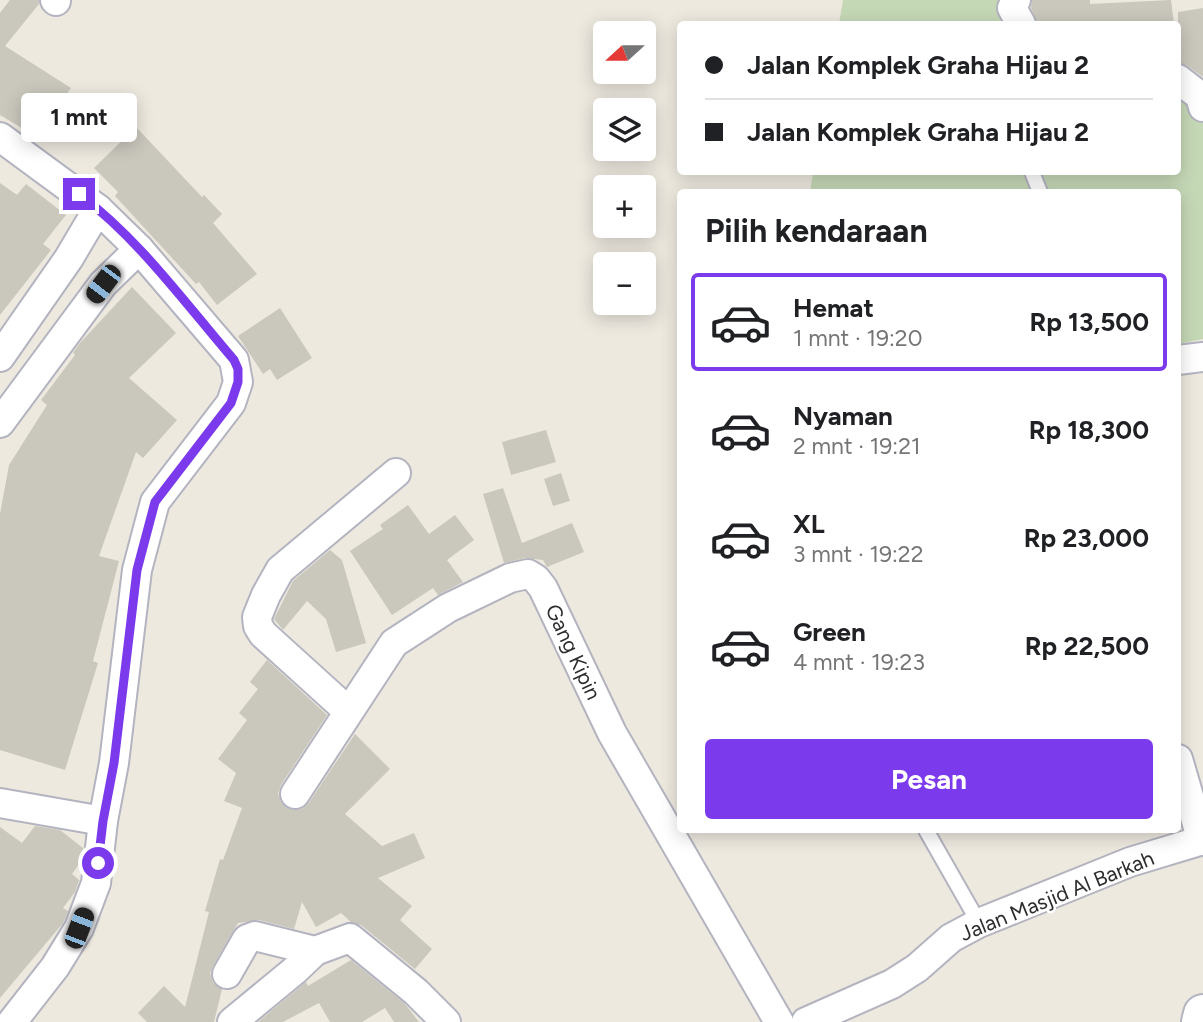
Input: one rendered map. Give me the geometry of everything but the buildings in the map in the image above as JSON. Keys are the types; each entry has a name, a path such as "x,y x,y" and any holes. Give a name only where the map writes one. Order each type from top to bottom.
{"main road":[{"path":"1201,1022 1203,1014"}],"street":[{"path":"1181,81 1200,96 1203,107"},
{"path":"0,136 99,209 139,249 234,360 238,369 238,382 231,403 155,502 137,570 114,763 103,821 96,883 79,928 55,967 12,1022"},
{"path":"0,357 69,258 99,209"},
{"path":"0,422 103,284 139,249"},
{"path":"69,258 103,284"},
{"path":"1181,360 1203,357"},
{"path":"348,711 262,634 257,617 280,570 396,473"},
{"name":"Gang Kipin","path":"295,794 394,643 448,608 510,578 528,574 543,588 624,755 779,1022"},
{"path":"1181,769 1203,841"},
{"path":"0,803 103,821"},
{"name":"Jalan Masjid Al Barkah","path":"806,1022 892,984 917,968 951,938 979,923 1130,862 1203,841"},
{"path":"227,974 247,939 255,936 315,951"},
{"path":"232,1022 315,951 350,938 416,992 446,1022"}],"lane":[{"path":"928,833 979,923"}],"green space":[{"path":"843,0 1018,0 1018,21 840,21"},
{"path":"1181,84 1203,112 1203,339 1181,343 1181,189 810,189 813,175 1181,175"}],"route":[{"path":"79,194 99,209 139,249 234,360 238,369 238,382 231,403 155,502 137,570 114,763 98,863"}]}
